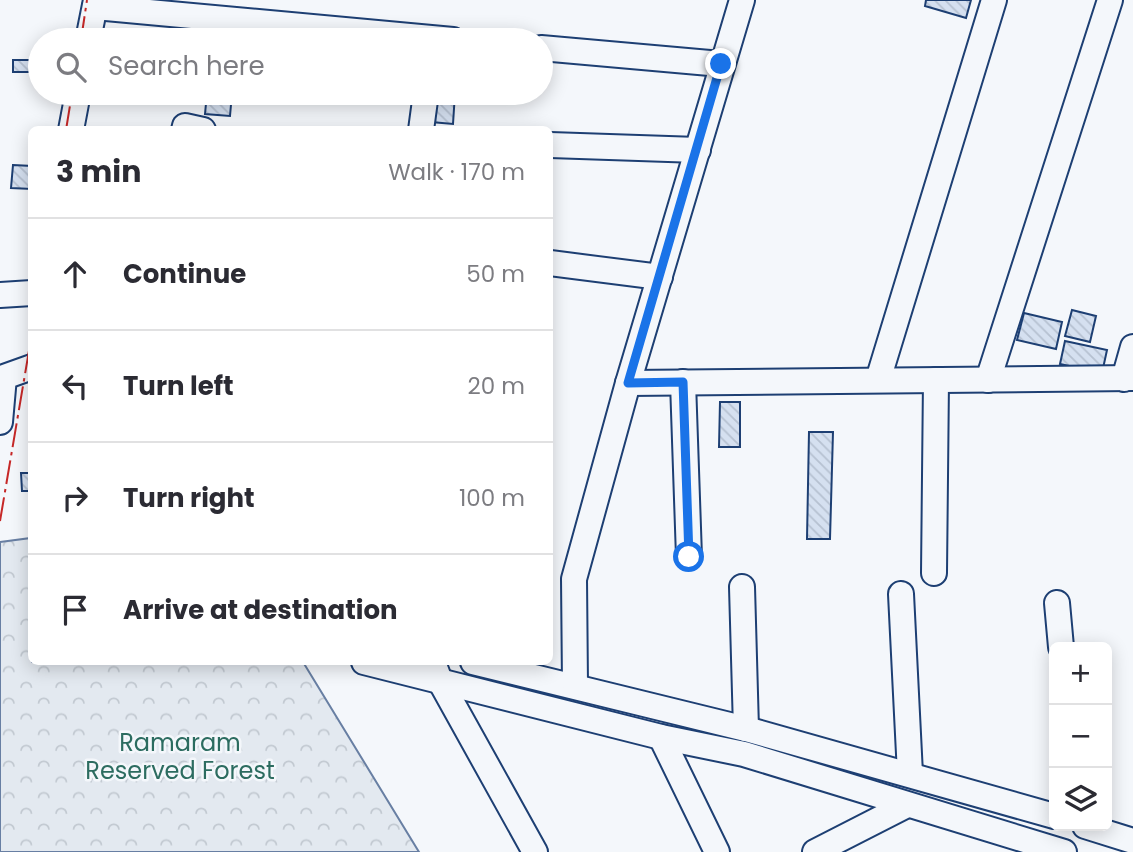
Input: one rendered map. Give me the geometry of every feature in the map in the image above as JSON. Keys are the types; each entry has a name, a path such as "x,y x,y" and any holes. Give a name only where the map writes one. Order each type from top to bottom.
{"street":[{"path":"576,685 574,579 628,383 742,0"},
{"path":"878,380 994,0"},
{"path":"988,380 1110,0"},
{"path":"90,28 95,4 325,28"},
{"path":"553,49 721,64"},
{"path":"72,126 76,105"},
{"path":"422,126 424,105"},
{"path":"553,145 698,150"},
{"path":"553,263 660,277"},
{"path":"0,295 28,293"},
{"path":"628,383 1128,379 1133,347"},
{"path":"0,422 2,378 28,368"},
{"path":"934,573 936,380"},
{"path":"683,382 689,557"},
{"path":"742,587 746,729"},
{"path":"901,594 910,774"},
{"path":"1057,603 1061,642"},
{"path":"388,665 436,671 661,737 744,754 905,806 1064,852"},
{"path":"486,665 746,729 1049,815"},
{"path":"436,671 536,852"},
{"path":"661,737 717,852"},
{"path":"815,852 905,806"},
{"path":"1101,831 1133,841"}],"green space":[{"name":"Ramaram Reserved Forest","path":"28,538 28,665 305,665 419,852 0,852 0,542"}],"building":[{"path":"926,0 971,0 966,18 925,6"},
{"path":"13,60 28,60 28,72 13,72"},
{"path":"206,105 231,105 230,116 205,114"},
{"path":"432,105 454,105 453,124 431,122"},
{"path":"13,165 28,166 28,189 11,188"},
{"path":"1072,310 1096,316 1090,342 1065,336"},
{"path":"1024,313 1062,322 1056,349 1017,340"},
{"path":"1065,341 1107,350 1102,373 1060,364"},
{"path":"720,402 740,402 740,447 719,447"},
{"path":"809,432 833,432 830,539 807,539"},
{"path":"21,473 28,473 28,491 22,491"}],"power":[{"path":"83,28 87,0"},
{"path":"67,126 70,105"},
{"path":"0,521 28,356"}],"route":[{"path":"689,557 683,382 628,383 721,64"}]}
